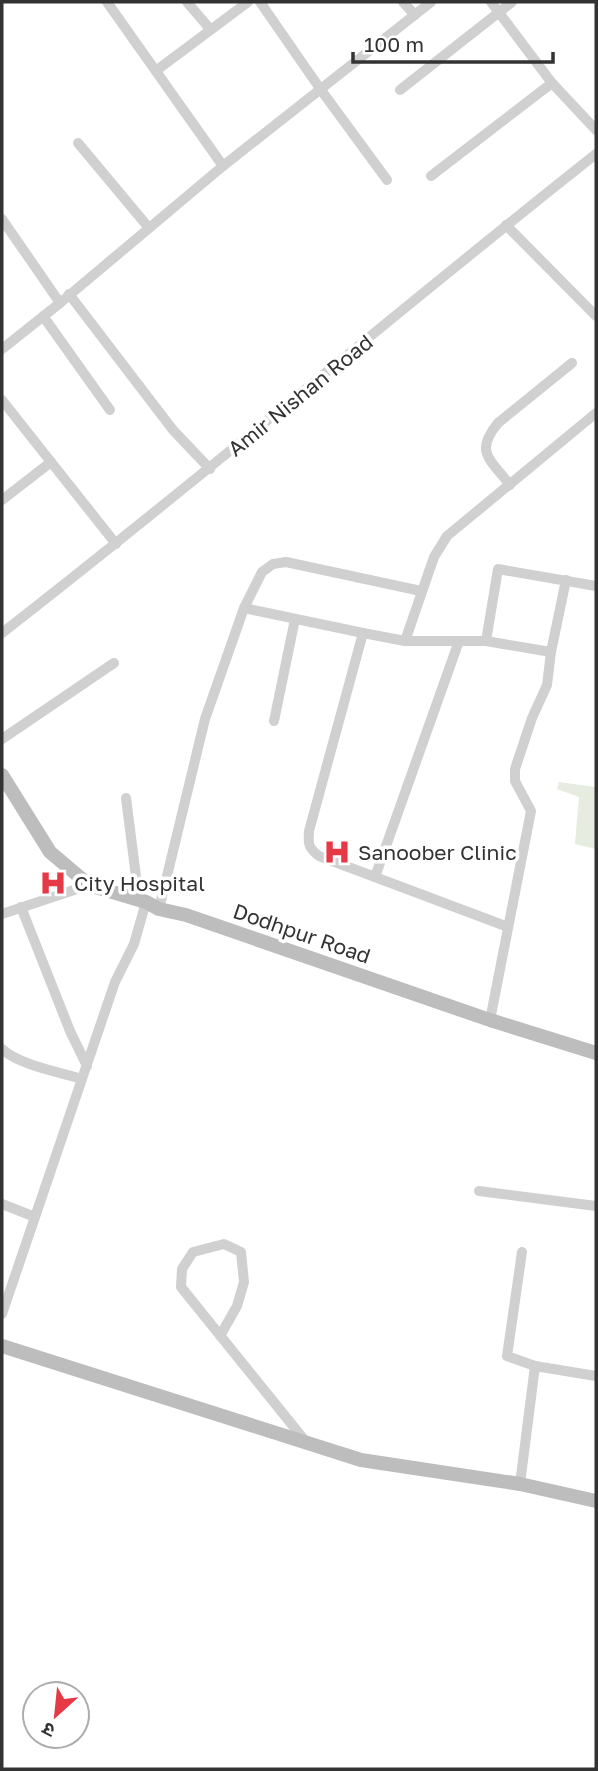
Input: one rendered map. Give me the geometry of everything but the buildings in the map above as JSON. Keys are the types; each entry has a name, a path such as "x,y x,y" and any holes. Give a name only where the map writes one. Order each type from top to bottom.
{"street":[{"path":"107,2 223,166"},
{"path":"187,2 210,29"},
{"path":"157,70 248,2"},
{"path":"260,2 387,180"},
{"path":"403,2 415,15"},
{"path":"4,342 60,303 223,166 431,2"},
{"path":"491,2 552,83 596,130"},
{"path":"400,90 512,2"},
{"path":"430,176 552,83"},
{"path":"78,143 149,228"},
{"name":"Amir Nishan Road","path":"2,633 210,469 596,154"},
{"path":"2,219 60,303"},
{"path":"506,225 596,316"},
{"path":"69,294 173,430 210,469"},
{"path":"43,316 110,410"},
{"path":"510,485 487,456 485,448 489,434 498,423 572,363"},
{"path":"2,400 116,544"},
{"path":"405,641 434,557 447,536 596,413"},
{"path":"2,500 51,462"},
{"path":"2,1314 115,982 134,944 148,903 205,719 244,608 262,572 274,564 286,562 421,591"},
{"path":"486,641 498,569 596,586"},
{"path":"490,1020 531,811 515,781 515,769 532,718 547,685 566,580"},
{"path":"244,608 405,641 486,641 551,652"},
{"path":"274,721 295,619"},
{"path":"363,633 309,831 308,844 318,856 508,927"},
{"path":"375,877 459,641"},
{"path":"2,739 114,663"},
{"name":"Dodhpur Road","path":"2,775 50,852 89,885 596,1053"},
{"path":"126,798 148,903"},
{"path":"2,914 89,885"},
{"path":"20,907 87,1066"},
{"path":"2,1049 22,1061 82,1079"},
{"path":"478,1191 596,1206"},
{"path":"2,1204 35,1217"},
{"path":"220,1336 237,1306 244,1282 241,1252 223,1244 193,1252 183,1269 181,1287 220,1336 306,1442"},
{"path":"522,1252 507,1356 535,1366 596,1376"},
{"path":"2,1346 361,1460 520,1484 596,1501"},
{"path":"520,1484 535,1366"}],"shaded area":[{"path":"559,782 596,787 596,849 575,844 579,797 557,789"}],"place":[{"name":"Sanoober Clinic","path":"337,852"},
{"name":"City Hospital","path":"53,883"}]}
